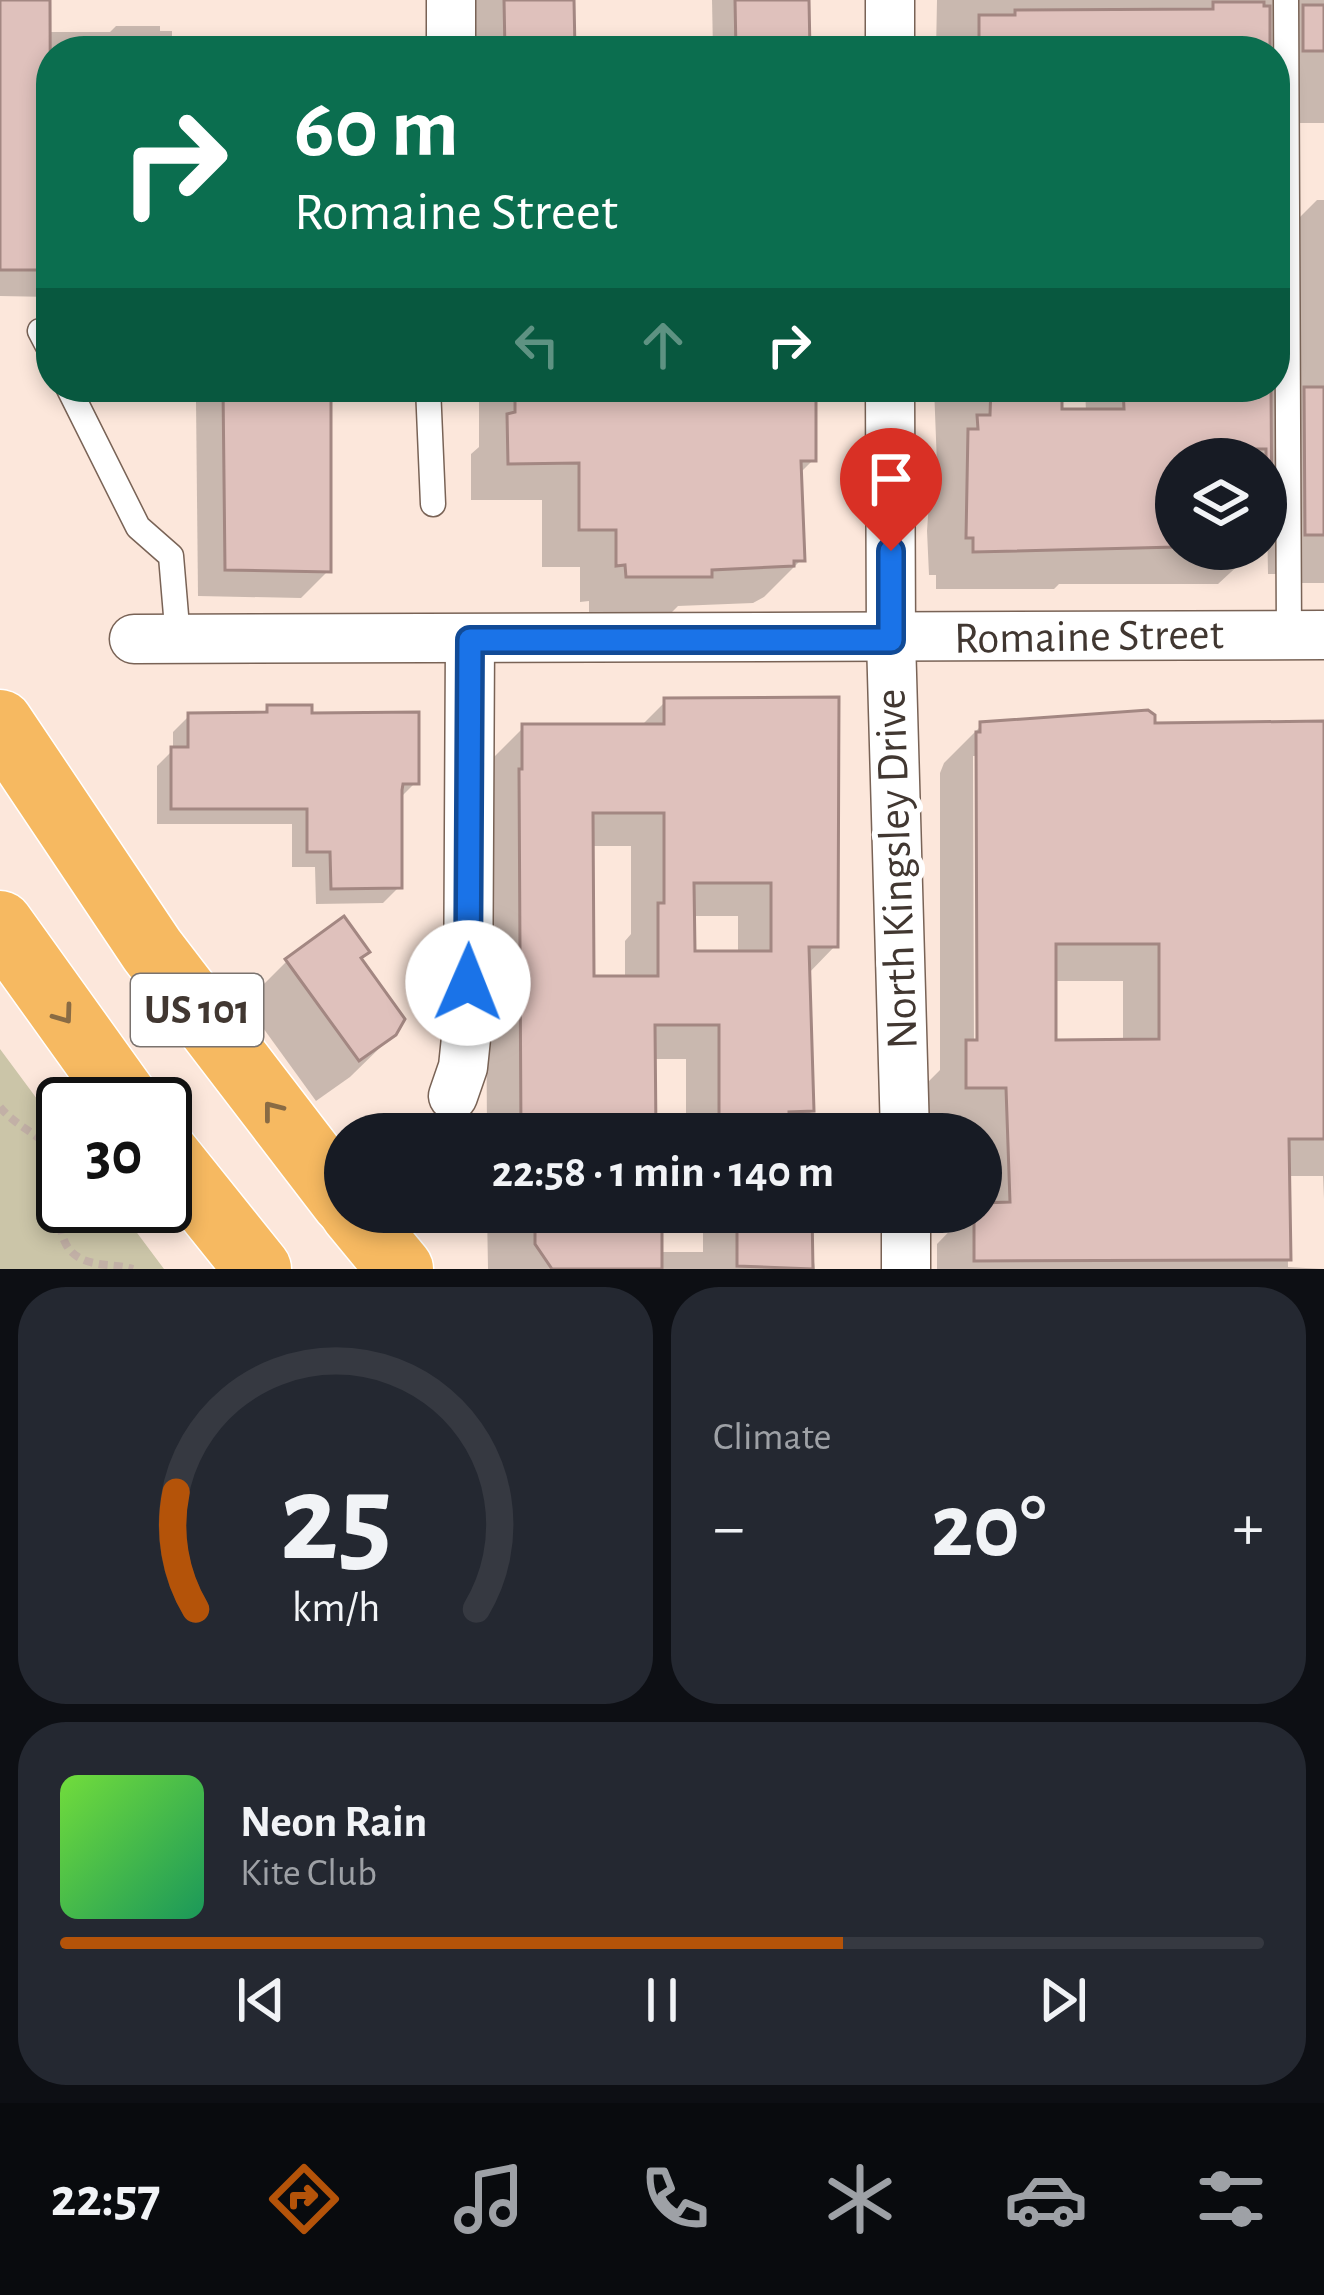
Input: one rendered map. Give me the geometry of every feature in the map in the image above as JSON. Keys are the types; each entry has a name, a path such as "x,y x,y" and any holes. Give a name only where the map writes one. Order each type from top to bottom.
{"highway":[{"path":"0,688 57,812"},
{"name":"US 101","path":"0,723 166,968 324,1175"},
{"name":"US 101","path":"0,924 110,1077"},
{"path":"192,1187 258,1269"},
{"path":"370,1233 400,1269"}],"street":[{"path":"451,0 451,36"},
{"path":"890,0 890,36"},
{"name":"North Kingsley Drive","path":"890,402 891,640 904,1113"},
{"name":"Romaine Street","path":"156,639 1306,635"},
{"path":"453,1096 463,1067 468,1019 470,640"},
{"path":"906,1233 906,1269"}],"lane":[{"path":"1286,0 1287,36"},
{"path":"1290,127 1306,635"},
{"path":"76,402 138,527 171,556 156,639"},
{"path":"429,402 433,504"}],"path":[{"path":"0,1107 36,1136"},
{"path":"63,1233 75,1256 133,1269"}],"shaded area":[{"path":"0,1049 36,1098 36,1233 137,1233 164,1269 0,1269"}],"building":[{"path":"0,0 50,0 50,36 36,36 36,270 0,270"},
{"path":"504,0 574,0 575,36 505,36"},
{"path":"735,0 809,0 810,36 736,36"},
{"path":"1213,2 1264,2 1270,6 1270,36 979,36 979,15 1015,15 1015,10 1213,9"},
{"path":"1303,5 1324,5 1324,51 1303,51"},
{"path":"1304,387 1324,387 1324,535 1305,535"},
{"path":"223,402 331,402 331,572 225,570"},
{"path":"515,402 816,402 816,461 801,461 805,561 794,561 794,566 712,570 712,577 626,577 625,565 616,566 616,530 579,530 579,463 508,464 507,414 515,412"},
{"path":"990,402 1062,402 1062,409 1124,409 1124,402 1271,402 1271,438 1155,438 1155,548 973,552 973,538 966,538 968,429 978,429 977,415 990,415"},
{"path":"839,697 838,947 809,947 814,1111 719,1113 719,1025 655,1025 656,1113 521,1113 522,724 664,724 664,698","holes":["593,813 664,813 658,976 594,976","694,883 771,883 771,951 695,951"]},
{"path":"267,705 312,705 312,713 419,712 419,784 403,784 402,790 402,888 331,889 330,852 307,852 307,809 171,809 171,747 188,747 188,713 267,712"},
{"path":"1148,710 1155,715 1155,723 1324,721 1324,1139 1289,1139 1291,1260 974,1261 974,1233 1002,1233 1002,1202 1010,1202 1006,1088 966,1088 966,1040 977,1040 976,732 980,732 980,722","holes":["1056,944 1159,944 1159,1039 1056,1040"]},
{"path":"344,916 370,952 361,958 405,1019 396,1035 359,1061 285,959"},
{"path":"535,1233 662,1233 662,1269 552,1269 535,1244"},
{"path":"737,1233 812,1233 813,1269 737,1266"}],"route":[{"path":"468,983 470,640 891,640 891,551"}]}
